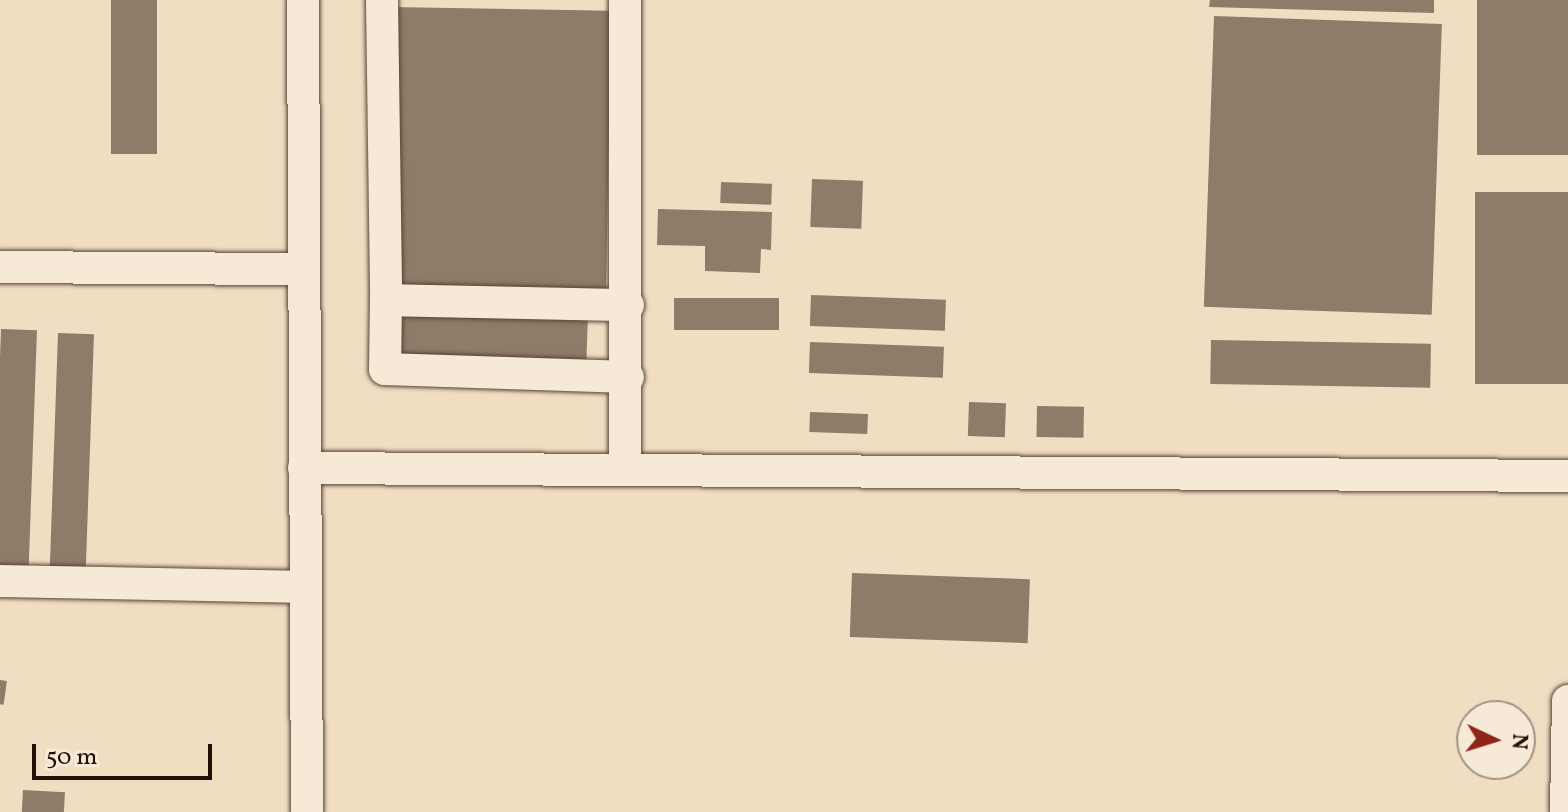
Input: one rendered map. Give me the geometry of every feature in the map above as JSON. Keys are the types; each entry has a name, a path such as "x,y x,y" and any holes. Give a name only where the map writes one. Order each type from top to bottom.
{"street":[{"path":"303,0 307,812"},
{"path":"382,0 385,369 628,377"},
{"path":"625,0 628,305 625,469"},
{"path":"0,267 302,269"},
{"path":"386,300 628,305"},
{"path":"304,468 1568,476"},
{"path":"0,581 306,587"},
{"path":"1566,812 1568,701"}],"building":[{"path":"111,0 157,0 157,154 111,154"},
{"path":"1210,0 1434,0 1434,13 1209,7"},
{"path":"1477,0 1568,0 1568,155 1477,155"},
{"path":"392,7 611,11 606,292 387,288"},
{"path":"1214,16 1442,24 1432,315 1204,307"},
{"path":"812,179 863,181 861,229 810,227"},
{"path":"721,182 772,184 771,205 720,203"},
{"path":"1475,192 1568,192 1568,384 1475,384"},
{"path":"658,209 772,212 771,250 761,249 760,273 705,271 705,246 657,245"},
{"path":"811,295 946,300 945,331 810,326"},
{"path":"674,298 779,298 779,330 674,330"},
{"path":"392,311 588,318 586,362 390,355"},
{"path":"1,329 37,330 29,570 0,569"},
{"path":"58,333 94,334 86,569 50,568"},
{"path":"1211,340 1431,344 1430,388 1210,384"},
{"path":"810,342 944,347 943,378 809,373"},
{"path":"969,402 1006,403 1005,437 968,436"},
{"path":"1037,406 1084,407 1083,438 1036,437"},
{"path":"810,412 868,414 867,434 809,432"},
{"path":"852,573 1030,579 1028,643 850,637"},
{"path":"0,680 7,681 4,705 0,704"},
{"path":"23,790 65,792 64,812 22,812"}]}
